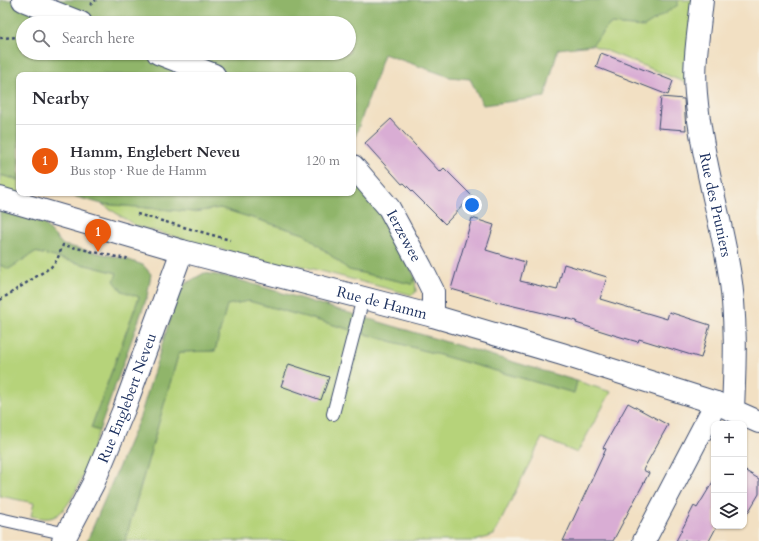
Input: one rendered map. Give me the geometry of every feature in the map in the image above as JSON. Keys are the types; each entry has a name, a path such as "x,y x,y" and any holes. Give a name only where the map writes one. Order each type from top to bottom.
{"street":[{"path":"23,0 63,16"},
{"name":"Rue des Pruniers","path":"702,0 696,49 696,93 707,170 730,271 736,353 724,406"},
{"path":"176,60 206,72"},
{"name":"Ierzewee","path":"356,170 389,208 421,267 433,292 433,316"},
{"name":"Rue de Hamm","path":"0,198 182,251 433,316 562,354 724,406 759,422"},
{"name":"Rue Englebert Neveu","path":"65,537 93,484 124,409 182,251"},
{"path":"644,541 724,406"}],"lane":[{"path":"333,414 363,298"},
{"path":"0,519 65,537"}],"path":[{"path":"0,38 16,37"},
{"path":"0,300 51,267 57,260 63,245 126,259 139,214"}],"green space":[{"path":"0,0 678,0 678,5 644,27 610,24 592,45 558,49 545,97 483,105 470,79 450,77 384,54 356,134 356,72 16,72 16,179 0,175"},
{"path":"678,0 696,0 689,84 592,45 610,24 644,27 677,5"},
{"path":"0,175 16,179 16,193 0,196"},
{"path":"356,180 382,213 415,277 412,284 349,270 304,234 220,208 194,212 102,204 73,196 356,196"},
{"path":"102,204 194,212 220,208 304,234 349,270 412,284 415,277 416,292 412,295 294,264 275,264 136,226"},
{"path":"0,211 43,223 63,245 126,259 143,265 151,274 147,297 99,431 91,428 139,297 122,291 114,281 117,273 35,252 9,269 0,265"},
{"path":"35,252 117,273 139,297 91,428 99,431 86,467 67,506 59,514 50,518 31,516 34,503 0,496 0,265 9,269"},
{"path":"204,273 229,277 577,381 574,393 249,301 227,305 215,351 179,352 125,541 87,541 140,417 175,302 185,284"},
{"path":"249,301 574,393 577,381 611,392 577,453 542,438 494,535 475,541 125,541 179,352 215,351 226,305"}],"building":[{"path":"601,53 673,81 668,95 596,67"},
{"path":"661,97 684,99 686,130 658,128"},
{"path":"391,119 440,172 444,168 472,196 445,224 404,183 402,184 365,143"},
{"path":"472,218 494,225 486,250 525,262 520,281 557,290 564,264 607,277 600,299 667,319 669,312 710,325 701,358 639,339 638,342 614,335 576,323 577,321 497,302 451,289"},
{"path":"289,364 329,377 321,400 281,386"},
{"path":"628,403 668,425 643,470 649,473 613,541 563,541 606,449 603,448"},
{"path":"747,472 759,479 759,494 747,514"},
{"path":"711,485 711,529 715,529 709,541 676,541 694,506 697,508"}],"place":[{"name":"Hamm, Englebert Neveu","path":"98,252"}]}
